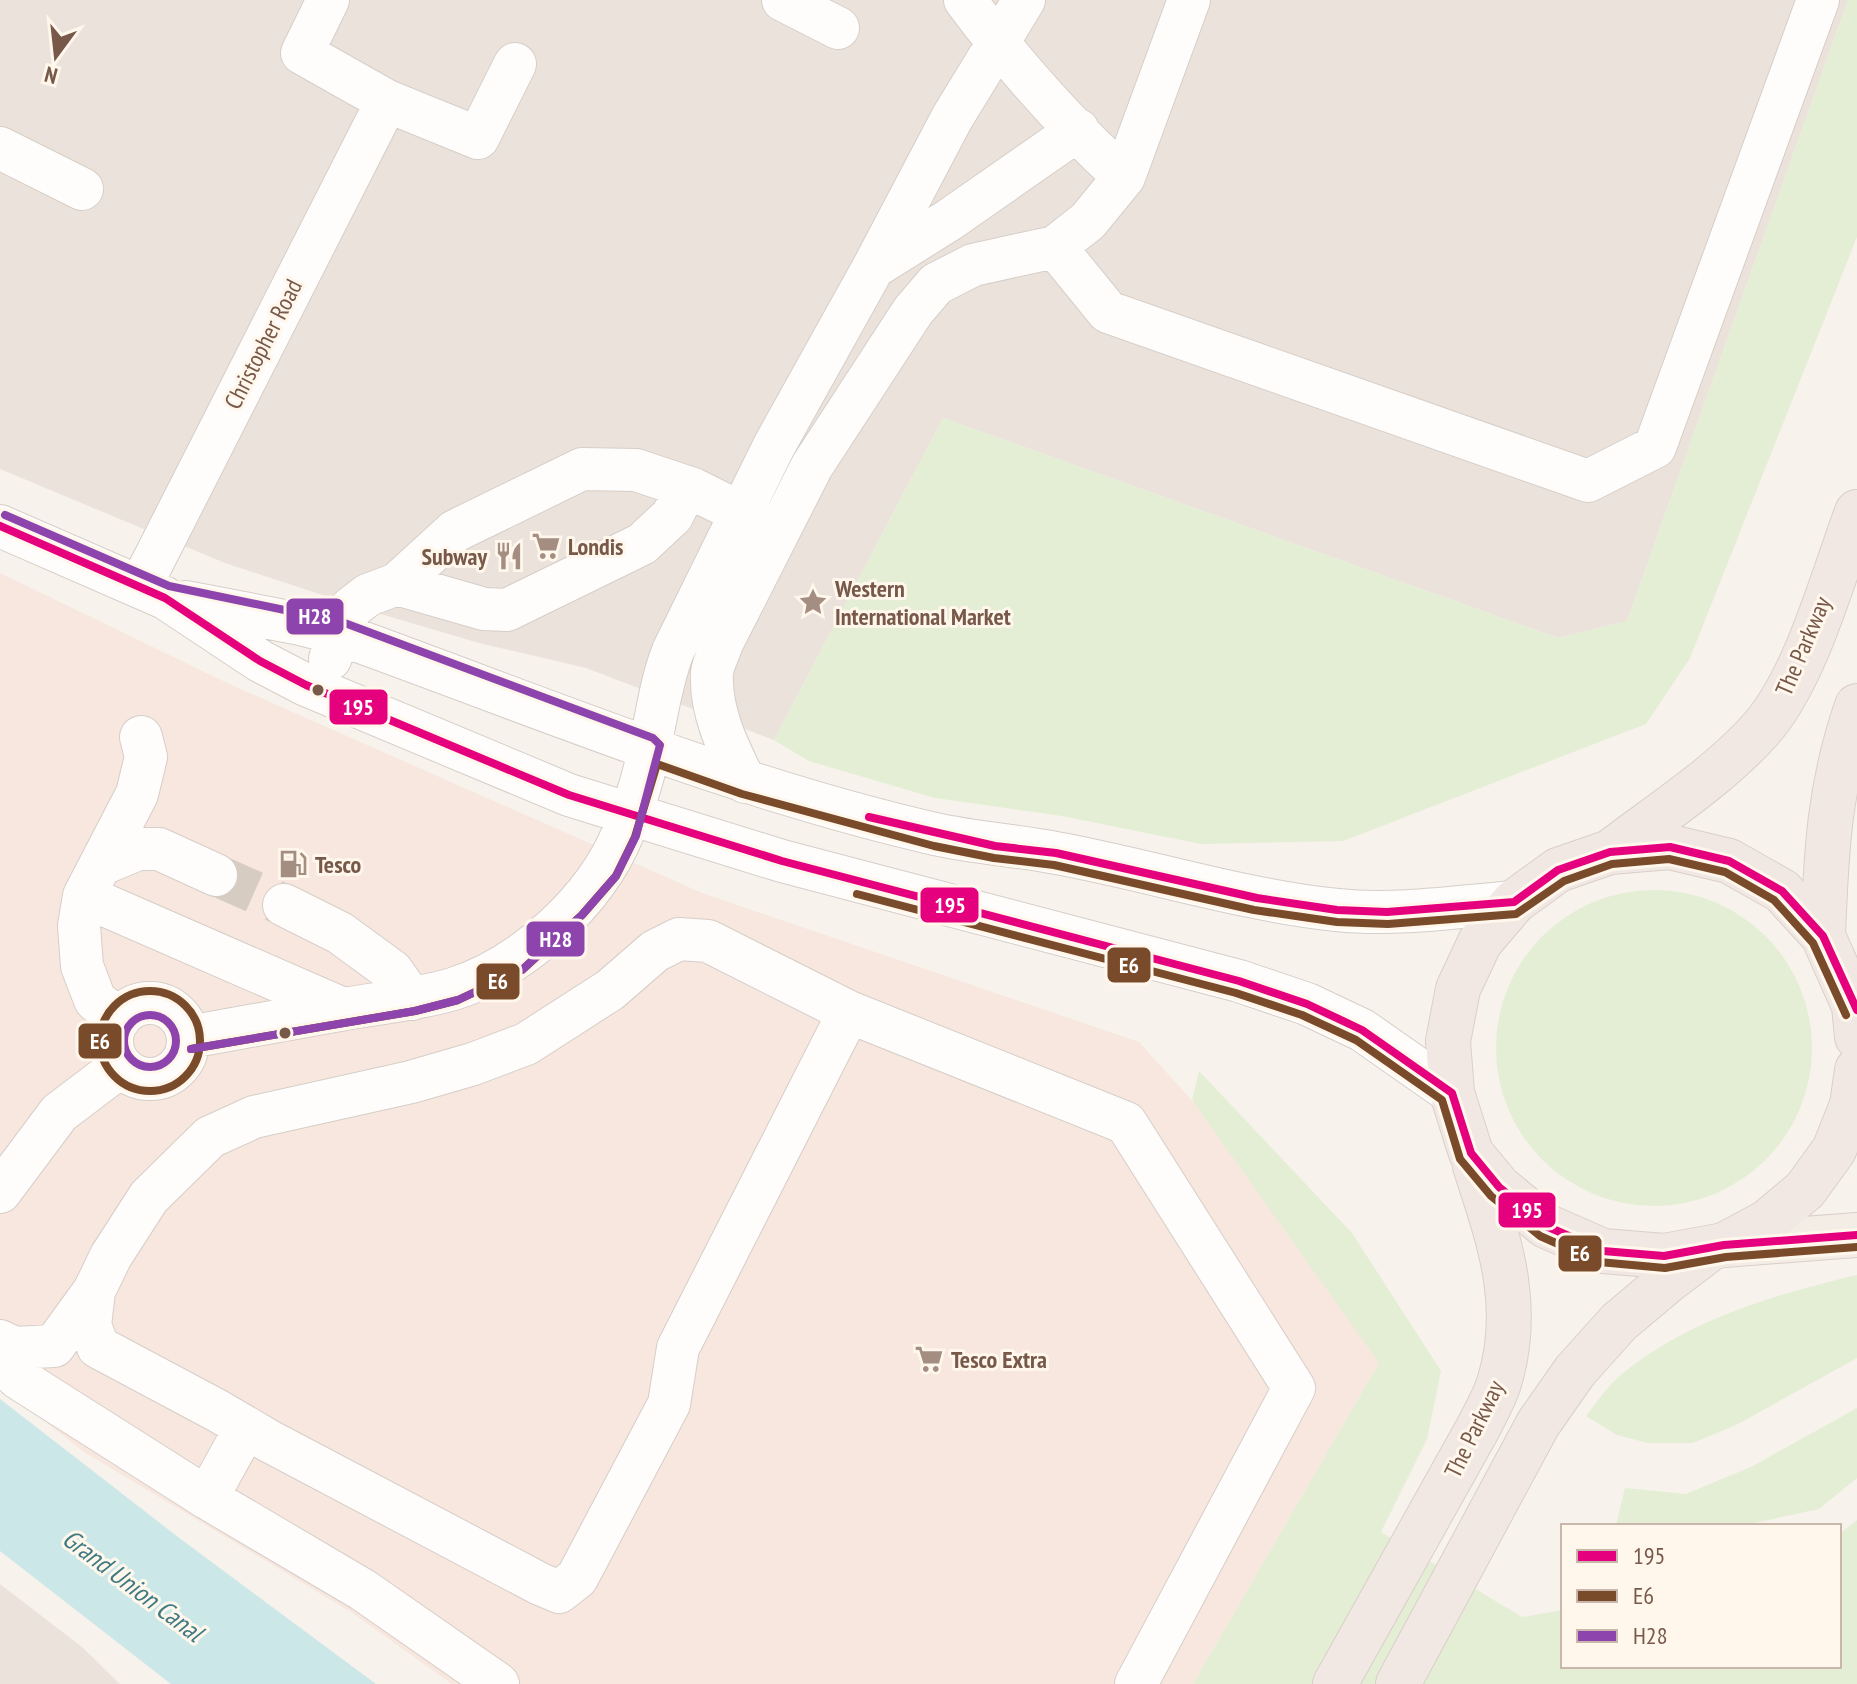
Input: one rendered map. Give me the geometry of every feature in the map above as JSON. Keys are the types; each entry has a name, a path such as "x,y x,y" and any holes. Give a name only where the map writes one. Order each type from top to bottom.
{"highway":[{"name":"The Parkway","path":"1335,1684 1478,1428 1498,1385 1509,1340 1510,1293 1501,1246 1452,1093 1448,1041 1458,989 1480,942 1514,902 1558,870 1610,852 1721,768 1762,728 1787,692 1804,656 1857,512"},
{"path":"1823,936 1827,837 1834,787 1844,742 1857,706"},
{"path":"1610,852 1670,847 1729,861 1782,891 1823,936 1856,1018"},
{"path":"1398,1684 1538,1424 1575,1371 1619,1322 1669,1280 1718,1247 1767,1222 1805,1190 1834,1150 1852,1105 1857,1070"},
{"path":"1471,1153 1499,1187 1546,1226 1603,1251 1664,1256 1718,1247"}],"main road":[{"path":"1718,1247 1857,1235"}],"street":[{"path":"328,0 302,53 387,101 478,138 515,64"},
{"path":"783,0 838,28"},
{"path":"965,0 998,43 1124,177"},
{"path":"189,1037 412,999 453,989 515,960 592,888 606,870 630,815 649,749 665,672 774,446 952,118 1024,0"},
{"path":"745,782 725,743 713,700 712,670 722,643 812,466 874,367 936,284 973,265 1055,247 1088,221 1124,177 1189,0"},
{"path":"1055,247 1108,312 1588,481 1655,447 1818,0"},
{"name":"Christopher Road","path":"152,592 387,101"},
{"path":"873,268 949,220 1078,130"},
{"path":"0,148 82,189"},
{"path":"331,696 327,674 351,608 368,595 397,584 455,531 582,469 636,470 687,487 779,532"},
{"path":"397,584 484,609 507,610 642,544 672,516 687,487"},
{"path":"0,526 152,592 260,661 331,696 493,765 630,815 782,861 1239,981 1307,1004 1362,1030 1452,1093"},
{"path":"152,592 339,634 745,782 936,834 995,846 1056,853 1257,898 1337,910 1387,912 1514,902"},
{"path":"119,1020 95,1000 82,966 79,926 93,880 137,794 146,757 141,737"},
{"path":"93,880 138,849 159,849 216,875"},
{"path":"93,880 343,1009"},
{"path":"284,905 350,940 392,971 412,999"},
{"path":"0,1341 14,1348 54,1346 94,1291 111,1256 149,1197 210,1137 254,1117 411,1082 526,1044 610,990 655,951 679,939 708,941 849,1012 1126,1123 1294,1388 1136,1684"},
{"path":"140,1004 166,1006 185,1024 189,1037 183,1061 165,1077 153,1080 141,1078 121,1066 112,1044 119,1020 128,1010 140,1004"},
{"path":"94,1291 90,1325 98,1347 218,1411 245,1429 559,1592 577,1578 669,1404 678,1348 849,1012"},
{"path":"2,1183 59,1113 121,1066"},
{"path":"0,1360 18,1378 207,1498 363,1590 498,1684"},
{"path":"207,1498 245,1429"}],"shaded area":[{"path":"0,0 1848,0 1627,621 1558,638 943,418 774,740 586,668 479,643 225,563 0,469"},
{"path":"0,573 229,684 702,893 1139,1042 1297,1217 1379,1363 1193,1684 452,1684 351,1612 84,1452 0,1386"},
{"path":"0,1584 82,1647 120,1684 0,1684"}],"green space":[{"path":"1848,0 1857,0 1857,237 1690,658 1646,724 1343,841 1201,844 1062,816 935,798 809,761 774,740 943,418 1558,638 1627,621"},
{"path":"1654,890 1685,893 1714,902 1742,917 1766,936 1785,960 1800,988 1809,1017 1812,1048 1809,1079 1800,1108 1785,1136 1766,1160 1742,1179 1714,1194 1685,1203 1654,1206 1623,1203 1594,1194 1566,1179 1542,1160 1523,1136 1508,1108 1499,1079 1496,1048 1499,1017 1508,988 1523,960 1542,936 1566,917 1594,902 1623,893"},
{"path":"1199,1071 1352,1233 1441,1371 1427,1439 1381,1532 1522,1617 1561,1610 1561,1668 1841,1668 1841,1532 1857,1520 1857,1684 1193,1684 1379,1363 1192,1100"},
{"path":"1857,1275 1857,1358 1738,1424 1693,1443 1648,1443 1617,1435 1586,1416 1617,1378 1675,1338 1734,1311"},
{"path":"1857,1408 1857,1478 1819,1509 1749,1524 1616,1524 1625,1488 1686,1494 1751,1467"}],"water":[{"name":"Grand Union Canal","path":"0,1399 178,1537 376,1684 171,1684 0,1551"}],"tunnel":[{"path":"216,875 284,905"}],"transit line":[{"name":"H28","path":"5,515 169,586 342,622 653,738 660,745 636,836 616,876 582,915 522,970 458,1000 415,1011 191,1049"},
{"name":"195","path":"0,526 165,598 260,661 306,685 569,795 782,861 1239,981 1307,1004 1362,1030 1452,1093 1471,1153 1499,1187 1546,1226 1603,1251 1664,1256 1724,1245 1857,1235"},
{"name":"E6","path":"191,1049 415,1011 458,1000 522,970 582,915 616,876 635,837 657,764 742,794 934,846 994,858 1054,865 1254,910 1337,922 1388,924 1516,914 1564,881 1612,864 1669,859 1725,872 1774,900 1813,943 1846,1015"},
{"name":"195","path":"869,817 995,846 1056,853 1257,898 1337,910 1387,912 1514,902 1558,870 1610,852 1670,847 1729,861 1782,891 1823,936 1857,1010"},
{"name":"E6","path":"857,894 1236,993 1302,1015 1356,1040 1442,1100 1460,1159 1491,1196 1540,1236 1599,1262 1665,1268 1726,1257 1857,1247"},
{"name":"E6","path":"150,991 178,999 192,1013 200,1041 192,1069 178,1083 150,1091 122,1083 108,1069 100,1041 108,1013 122,999 150,991"},
{"name":"H28","path":"150,1015 168,1023 176,1041 168,1059 150,1067 132,1059 124,1041 132,1023 150,1015"}],"place":[{"name":"Londis","path":"546,546"},
{"name":"Subway","path":"509,556"},
{"name":"Western International Market","path":"813,602"},
{"name":"Tesco","path":"293,864"},
{"name":"Tesco Extra","path":"929,1359"}]}
